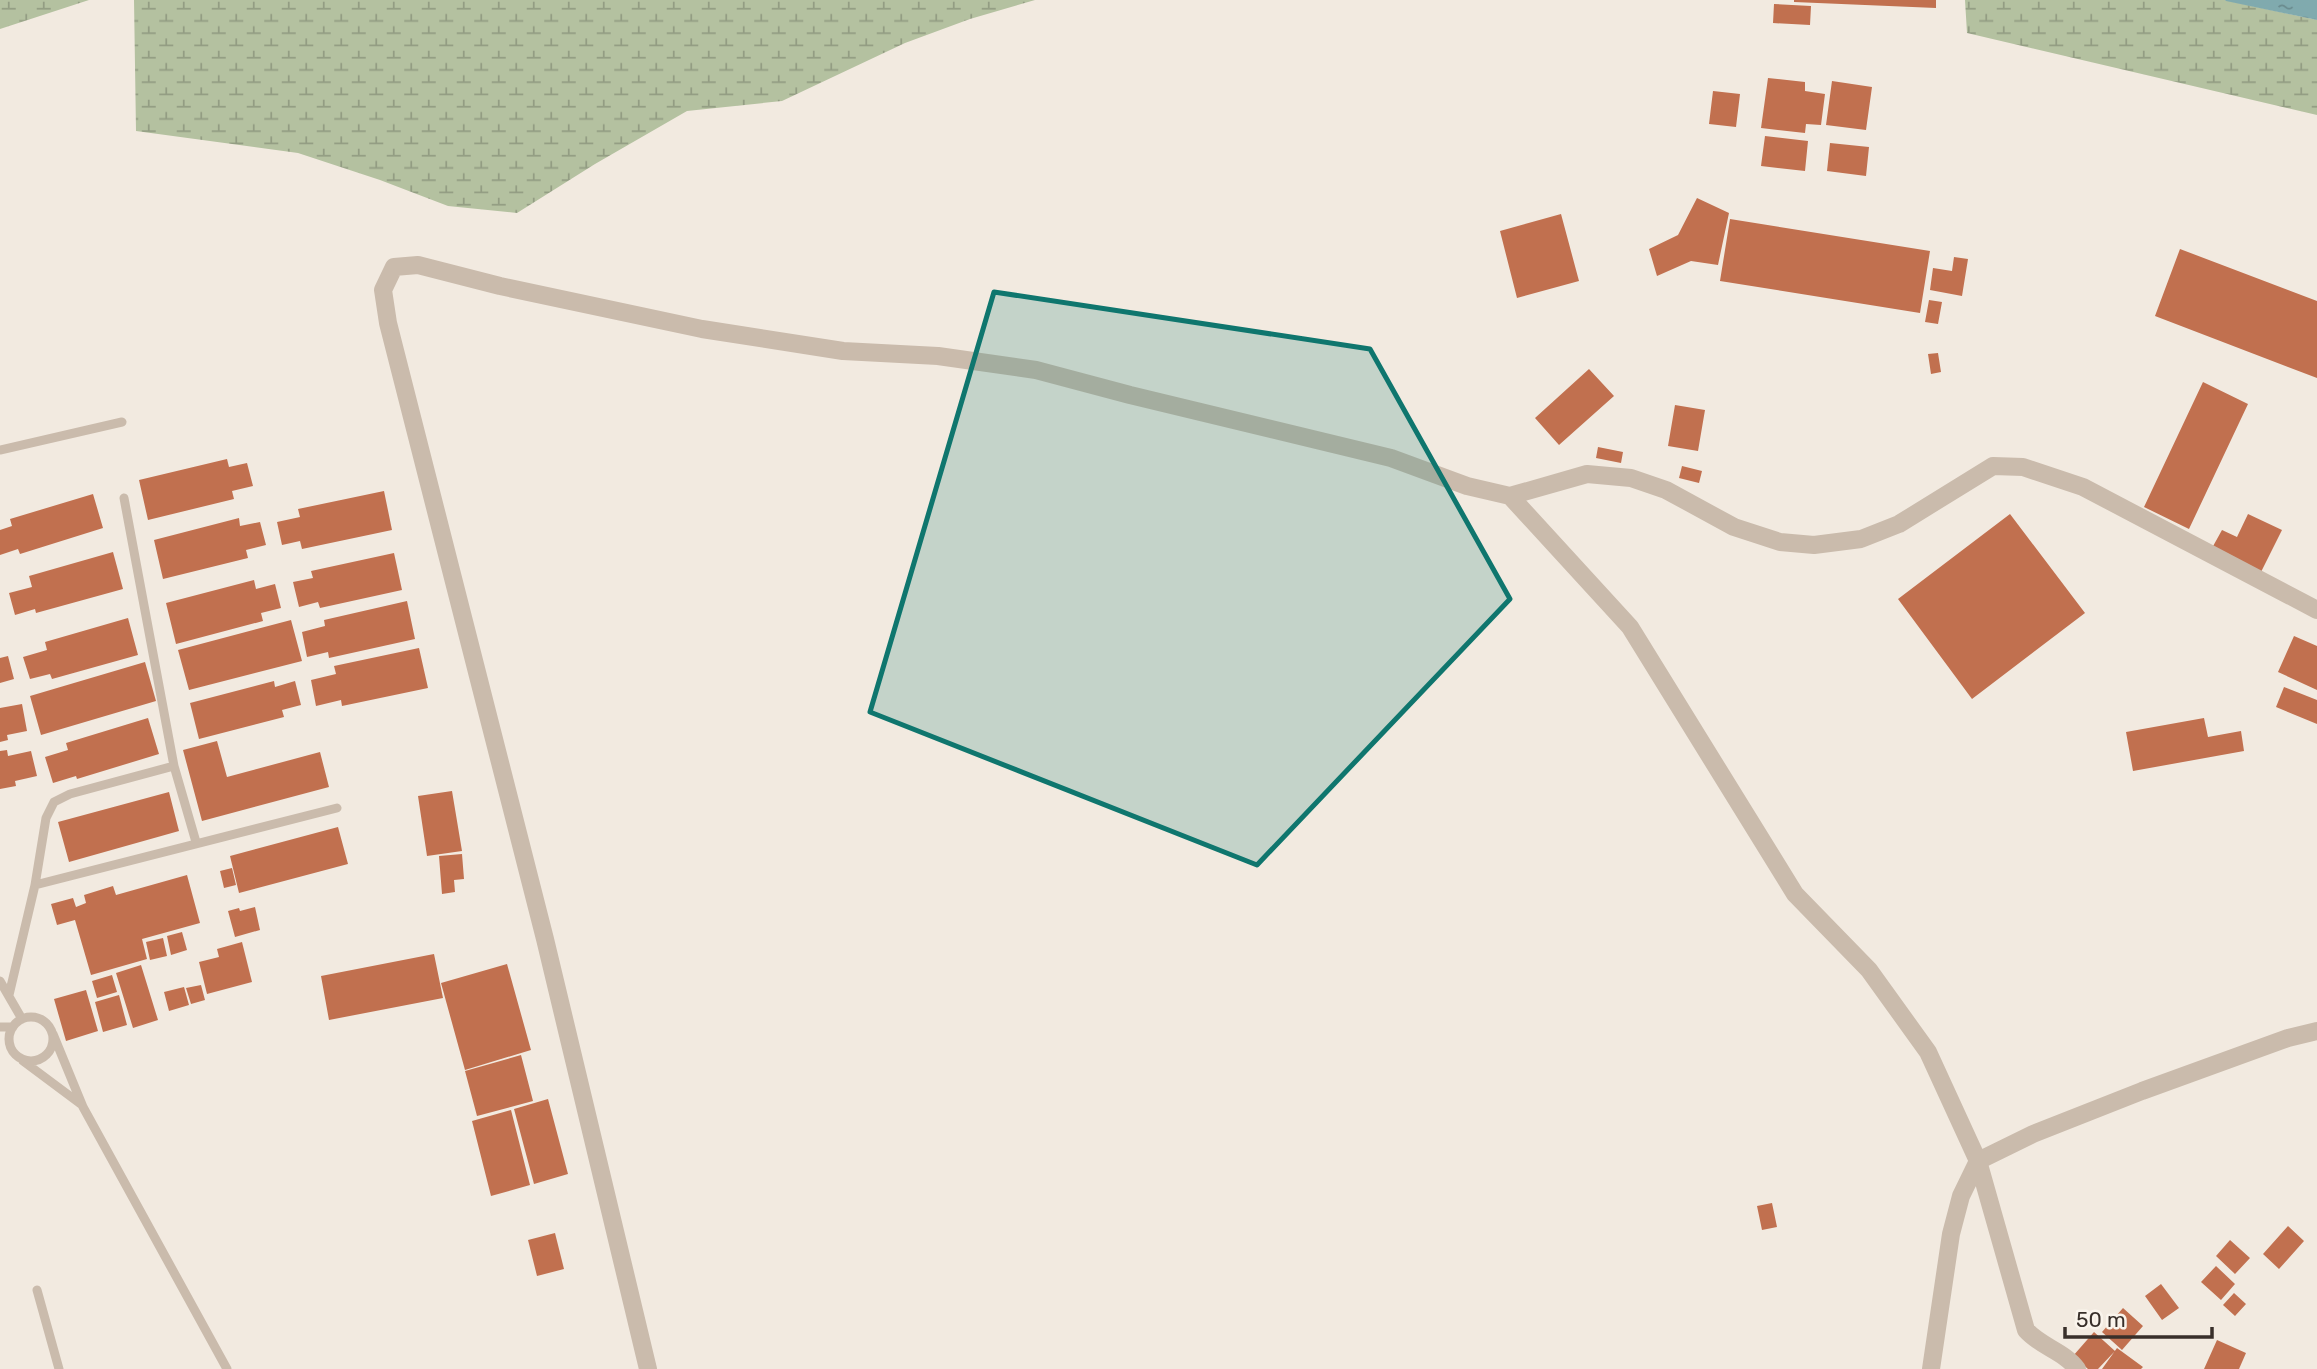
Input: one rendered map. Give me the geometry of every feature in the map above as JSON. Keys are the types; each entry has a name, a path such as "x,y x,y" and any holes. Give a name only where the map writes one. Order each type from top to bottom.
{"street":[{"path":"648,1369 545,939 388,323 383,290 394,267 418,265 500,286 715,331 843,351 939,356 1036,370 1130,396 1391,458 1467,486 1510,496 1587,474 1631,478 1667,490 1734,527 1780,541 1814,545 1861,539 1899,524 1993,466 2022,467 2083,487 2317,610"},
{"path":"1510,496 1630,627 1795,894 1869,970 1928,1052 1978,1160 2026,1330 2036,1341 2069,1359 2077,1369"},
{"path":"1931,1369 1951,1234 1961,1196 1978,1160 2033,1134 2142,1091 2288,1038 2317,1031"}],"lane":[{"path":"0,450 122,422"},
{"path":"124,498 174,766 196,842"},
{"path":"9,995 35,885 46,818 54,802 70,794 174,766"},
{"path":"35,885 337,808"},
{"path":"0,981 22,1019"},
{"path":"83,1107 15,1054 9,1040 13,1027 22,1019 41,1019 53,1034 83,1107 227,1369"},
{"path":"0,1027 13,1027"},
{"path":"0,1048 30,1061 43,1058 52,1047 53,1034"},
{"path":"37,1290 59,1369"}],"highlighted area":[{"path":"994,292 1370,349 1510,599 1257,865 870,712"}],"green space":[{"path":"0,0 89,0 0,29"},
{"path":"134,0 1035,0 970,19 905,43 782,101 687,111 517,213 448,206 298,153 136,131"},
{"path":"1965,0 2225,0 2317,20 2317,115 1967,33"}],"water":[{"path":"2317,0 2317,20 2226,1"}],"building":[{"path":"1936,0 1936,8 1794,2"},
{"path":"1774,4 1811,6 1810,25 1773,23"},
{"path":"1768,78 1805,82 1805,91 1825,94 1821,125 1806,124 1805,133 1761,128"},
{"path":"1832,81 1872,87 1866,130 1826,125"},
{"path":"1713,91 1740,94 1736,127 1709,124"},
{"path":"1765,136 1808,141 1805,171 1761,166"},
{"path":"1830,143 1869,147 1866,176 1827,171"},
{"path":"1697,198 1729,213 1718,265 1691,261 1657,276 1649,249 1678,235"},
{"path":"1561,214 1579,281 1517,298 1500,231"},
{"path":"1730,219 1930,251 1920,313 1720,281"},
{"path":"2180,249 2317,301 2317,378 2155,316"},
{"path":"1954,257 1968,259 1962,296 1930,290 1933,268 1952,271"},
{"path":"1929,300 1942,302 1938,324 1925,322"},
{"path":"1938,353 1941,372 1931,374 1928,354"},
{"path":"1589,369 1614,396 1559,445 1535,418"},
{"path":"2203,382 2248,404 2189,529 2144,507"},
{"path":"1675,405 1705,410 1698,451 1668,446"},
{"path":"1598,447 1623,452 1621,463 1596,458"},
{"path":"227,459 229,467 247,463 253,486 232,491 234,499 148,520 139,480"},
{"path":"1682,466 1702,471 1699,483 1679,478"},
{"path":"384,491 392,530 302,549 300,541 282,545 277,522 300,517 298,509"},
{"path":"93,494 103,528 20,554 18,549 0,555 0,530 12,526 10,519"},
{"path":"2010,514 2085,613 1972,699 1898,599"},
{"path":"2248,514 2282,530 2261,572 2212,548 2222,530 2237,537"},
{"path":"239,518 240,526 260,522 266,545 246,550 248,558 163,579 154,540"},
{"path":"113,552 123,589 36,613 35,609 15,615 9,593 32,587 29,576"},
{"path":"394,553 402,590 320,608 318,602 299,607 293,582 313,578 311,571"},
{"path":"254,580 256,589 275,584 281,608 261,613 263,621 176,644 166,603"},
{"path":"407,601 415,639 329,658 328,652 307,657 302,632 325,626 324,620"},
{"path":"128,618 138,655 52,679 50,674 30,679 23,657 47,650 45,642"},
{"path":"291,620 302,661 189,690 178,650"},
{"path":"2294,636 2317,646 2317,690 2278,672"},
{"path":"419,648 428,688 342,706 341,700 316,706 311,680 336,674 334,666"},
{"path":"8,656 14,679 0,683 0,658"},
{"path":"145,662 156,701 41,735 30,696"},
{"path":"274,681 275,687 295,681 301,705 282,710 284,717 199,739 190,703"},
{"path":"2284,687 2317,700 2317,724 2276,707"},
{"path":"22,704 27,731 7,735 8,740 0,742 0,708"},
{"path":"148,718 159,754 77,779 76,776 53,783 45,757 68,750 66,743"},
{"path":"2204,718 2208,737 2241,731 2244,751 2133,771 2126,732"},
{"path":"217,741 227,777 320,752 329,787 202,821 183,750"},
{"path":"7,750 8,756 31,751 37,776 15,781 16,786 0,789 0,751"},
{"path":"452,791 462,851 427,856 418,796"},
{"path":"169,792 179,831 69,862 58,822"},
{"path":"338,827 348,864 239,893 230,856"},
{"path":"462,854 464,879 454,880 455,892 442,894 439,856"},
{"path":"232,868 236,885 224,888 220,871"},
{"path":"187,875 200,923 142,939 147,959 91,975 75,920 57,925 51,904 73,898 76,907 86,903 84,895 113,886 116,895"},
{"path":"255,907 260,930 235,937 228,911"},
{"path":"182,932 187,950 171,955 167,936"},
{"path":"163,938 167,956 150,960 146,942"},
{"path":"242,942 252,982 207,994 199,962 219,957 217,949"},
{"path":"434,954 443,998 329,1020 321,976"},
{"path":"507,964 531,1050 465,1070 441,983"},
{"path":"141,965 158,1020 133,1028 116,973"},
{"path":"112,975 117,992 97,998 92,981"},
{"path":"201,985 205,1000 191,1004 186,988"},
{"path":"184,987 189,1005 169,1011 164,992"},
{"path":"86,990 98,1031 66,1041 54,999"},
{"path":"119,995 127,1025 103,1032 95,1002"},
{"path":"521,1055 533,1101 477,1116 465,1071"},
{"path":"548,1099 568,1174 534,1184 514,1109"},
{"path":"511,1110 530,1185 491,1196 472,1121"},
{"path":"1772,1203 1777,1227 1762,1230 1757,1206"},
{"path":"2288,1226 2304,1241 2279,1269 2263,1254"},
{"path":"555,1233 564,1269 537,1276 528,1240"},
{"path":"2230,1240 2250,1258 2235,1274 2216,1256"},
{"path":"2216,1266 2235,1284 2221,1300 2201,1282"},
{"path":"2161,1284 2179,1308 2162,1320 2145,1296"},
{"path":"2234,1293 2246,1304 2235,1316 2223,1305"},
{"path":"2123,1308 2143,1326 2122,1350 2102,1332"},
{"path":"2094,1332 2115,1351 2098,1369 2088,1369 2073,1356"},
{"path":"2217,1340 2246,1353 2239,1369 2204,1369"},
{"path":"2117,1348 2143,1367 2102,1369"}]}
